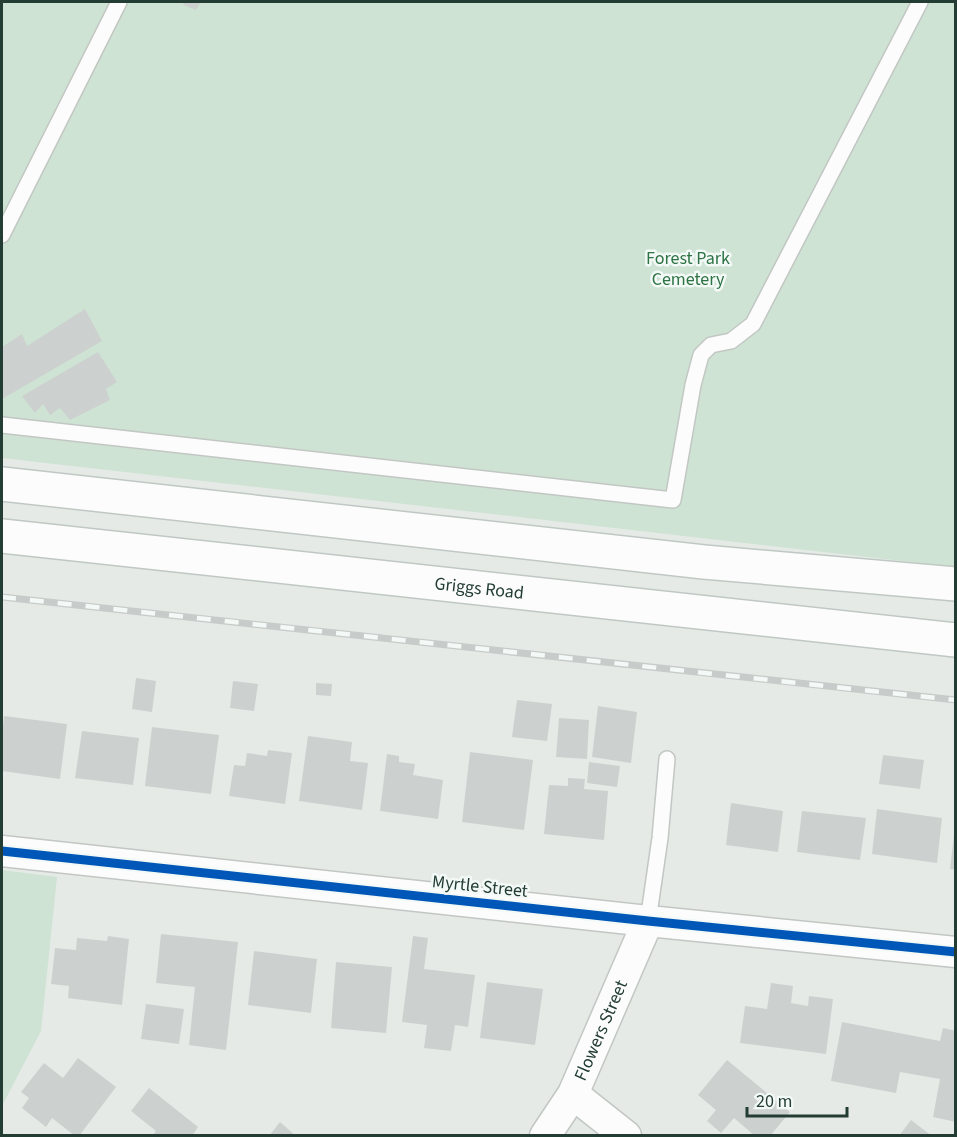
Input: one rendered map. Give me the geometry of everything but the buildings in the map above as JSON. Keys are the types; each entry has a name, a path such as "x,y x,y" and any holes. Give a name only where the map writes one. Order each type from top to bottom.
{"main road":[{"path":"2,484 704,562 956,584"},
{"name":"Griggs Road","path":"2,536 956,640"},
{"path":"699,612 704,562"}],"street":[{"name":"Myrtle Street","path":"2,851 956,952"},
{"name":"Flowers Street","path":"545,1136 573,1094 648,921"},
{"path":"573,1094 626,1136"}],"lane":[{"path":"2,235 119,2"},
{"path":"2,425 673,500 693,385 701,355 711,345 731,341 753,324 920,2"},
{"path":"648,921 660,838 667,759"}],"green space":[{"name":"Forest Park Cemetery","path":"2,2 955,2 955,567 2,458"},
{"path":"2,870 57,877 41,1031 2,1106"}],"railway":[{"path":"2,597 956,700"}],"cycle path":[{"path":"2,851 956,952"}]}
